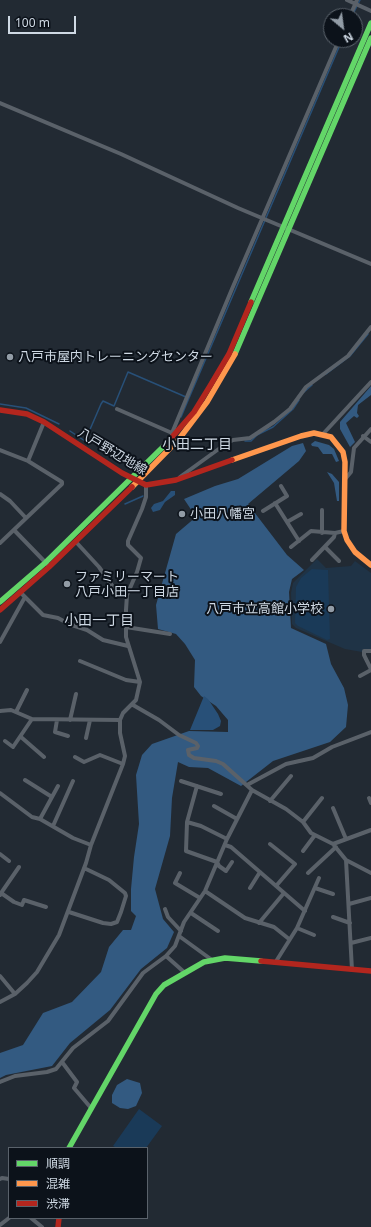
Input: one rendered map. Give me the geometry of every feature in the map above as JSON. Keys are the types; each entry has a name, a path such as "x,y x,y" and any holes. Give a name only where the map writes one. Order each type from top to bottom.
{"street":[{"path":"347,0 356,2 371,10"},
{"path":"0,602 76,542 138,482 180,438 196,418 226,372 371,23"},
{"path":"0,642 23,595 47,565 132,479 194,412 229,354 371,38"},
{"path":"172,435 336,48"},
{"path":"0,103 371,264"},
{"path":"176,480 221,446 233,440 250,438 274,422 290,409 306,387 348,356 371,327"},
{"path":"371,382 323,434 331,437 343,452 346,478 344,531 347,540 355,552 371,566"},
{"path":"117,409 172,435"},
{"name":"八戸野辺地線","path":"0,410 27,414 44,422 132,479 146,485 176,480 301,436 314,433 323,434"},
{"path":"28,462 44,422"},
{"path":"346,478 351,472 354,448 371,428"},
{"path":"363,436 371,442"},
{"path":"0,450 28,462 62,482 62,484 0,543"},
{"path":"0,1002 15,994 27,983 46,959 59,935 91,845 123,764 125,756 120,734 120,720 124,713 133,705 138,693 140,682 128,646 126,627 127,595 140,562 138,555 128,544 128,541 146,497 146,485"},
{"path":"263,510 287,496 281,486"},
{"path":"0,494 10,501 26,518"},
{"path":"275,504 299,541"},
{"path":"322,510 322,532"},
{"path":"287,522 301,514"},
{"path":"14,530 47,565"},
{"path":"291,547 310,531 335,533 344,531"},
{"path":"312,560 334,537 335,533"},
{"path":"76,542 100,566 113,587 127,595"},
{"path":"324,547 339,561"},
{"path":"0,610 23,595"},
{"path":"23,595 43,615 58,618 69,624 87,630 103,640 128,646"},
{"path":"126,627 170,634"},
{"path":"360,676 371,669 364,655 364,651 371,651"},
{"path":"80,662 126,680 140,682"},
{"path":"16,712 27,690"},
{"path":"70,720 76,694"},
{"path":"133,705 159,720 179,735 196,742 198,746 197,748 188,750 189,755 194,758 220,762 252,790 286,809 303,822 315,835 334,846 346,860 371,873"},
{"path":"0,711 11,710 32,719 120,720"},
{"path":"5,741 13,746 21,737 32,719"},
{"path":"57,720 56,732 68,736"},
{"path":"86,738 90,720"},
{"path":"248,785 286,764 313,758 332,747 371,732"},
{"path":"21,737 44,757"},
{"path":"75,757 84,762 100,755 123,764"},
{"path":"270,801 291,776"},
{"path":"25,780 52,798"},
{"path":"53,826 73,781"},
{"path":"181,781 221,794"},
{"path":"40,819 58,786"},
{"path":"197,786 187,822 186,851 217,862 219,866 226,871 232,862"},
{"path":"0,1082 15,1076 52,1071 62,1062 73,1048 108,1021 143,972 166,956 175,946 191,912 205,891 227,840 252,790"},
{"path":"0,793 32,817 40,819 74,838 91,845"},
{"path":"303,822 322,798"},
{"path":"369,798 371,803"},
{"path":"214,806 238,819"},
{"path":"333,808 346,839"},
{"path":"187,822 201,826 227,840"},
{"path":"308,873 334,846 346,839 371,830"},
{"path":"303,851 315,835"},
{"path":"270,844 295,864 276,886"},
{"path":"225,845 231,847 305,911"},
{"path":"0,854 9,861"},
{"path":"346,860 352,970"},
{"path":"18,867 1,894 22,905 24,900 46,907"},
{"path":"68,912 111,924 117,922 121,912 126,896 125,893 109,880 84,868"},
{"path":"250,888 260,872"},
{"path":"180,873 175,883 200,898"},
{"path":"275,963 297,928 319,878"},
{"path":"315,888 333,894"},
{"path":"205,891 245,918 274,927 289,940"},
{"path":"259,923 284,893"},
{"path":"349,904 371,898"},
{"path":"165,909 168,918 181,931"},
{"path":"191,912 218,932"},
{"path":"333,917 350,923"},
{"path":"297,928 314,935"},
{"path":"179,936 212,960"},
{"path":"351,943 371,938"},
{"path":"166,956 184,972"},
{"path":"70,1147 156,994 164,985 184,972 212,960 237,958 275,963 371,971"},
{"path":"0,976 15,994"},
{"path":"62,1062 77,1082 74,1088 91,1108"},
{"path":"0,1225 8,1219"},
{"path":"32,1219 42,1227"}],"shaded area":[{"path":"371,386 371,395 358,405 357,413 359,416 357,418 354,416 346,423 355,442 350,447 340,429 340,422"},
{"path":"315,441 329,445 334,449 339,461 336,462 332,454 323,454 318,447 312,446 311,444"},
{"path":"303,443 306,451 299,461 248,504 287,555 304,570 292,579 289,592 291,628 326,644 331,664 344,688 348,705 346,727 330,742 273,761 241,786 208,768 189,767 178,762 172,798 170,836 155,889 163,919 174,932 167,948 141,969 110,1010 70,1043 52,1066 6,1075 0,1078 0,1053 23,1045 43,1013 72,1002 101,972 109,947 123,930 131,930 136,916 131,911 131,889 139,824 136,775 142,755 152,744 189,731 228,732 228,720 216,706 201,696 194,687 195,660 185,644 176,634 158,629 156,605 176,534 196,517 184,499 215,486 238,479 292,446"},
{"path":"327,472 332,474 339,482 339,501 337,501 334,483"},
{"path":"171,491 175,491 175,495 165,502 160,510 153,512 151,508 154,504 163,501"},
{"name":"八戸市立高館小学校","path":"317,559 326,568 351,566 355,561 371,573 371,649 363,649 362,652 345,649 296,628 292,624 291,593 293,583"},
{"path":"312,569 328,570 330,639 327,640 298,626 295,623 296,587 301,578"},
{"path":"204,696 208,699 218,714 221,721 220,726 213,730 190,730"},
{"path":"127,1079 140,1083 142,1093 136,1106 128,1109 120,1108 112,1103 112,1095 117,1085"},
{"path":"139,1109 162,1126 147,1147 113,1146"}],"waterway":[{"path":"356,8 360,0"},
{"path":"189,398 339,48"},
{"path":"326,374 350,356 368,334"},
{"path":"70,431 85,441 103,401 114,406 128,372 186,397"},
{"path":"304,392 312,385"},
{"path":"181,417 189,398"},
{"path":"245,441 251,441 257,435 273,427 293,409 299,400"},
{"path":"0,404 26,408 59,424"},
{"path":"125,504 143,496"}],"traffic: fast":[{"path":"251,302 371,23"},
{"path":"235,354 371,38"},
{"path":"0,602 45,563 165,445"},
{"path":"70,1147 156,994 164,985 204,962 225,958 261,961"}],"traffic: slow":[{"path":"132,487 179,439 207,402 235,354"},
{"path":"232,460 301,436 314,433 331,437 343,452 345,462 344,531 347,540 355,552 371,565"}],"traffic: jam":[{"path":"165,445 194,412 210,386 229,354 251,302"},
{"path":"0,410 27,414 44,422 122,473 146,485 176,480 232,460"},
{"path":"0,610 49,567 132,487"},
{"path":"261,961 371,971"},
{"path":"58,1227 59,1219"}],"place":[{"name":"八戸市屋内トレーニングセンター","path":"10,357"},
{"name":"小田八幡宮","path":"182,514"},
{"name":"ファミリーマート 八戸小田一丁目店","path":"67,584"},
{"name":"八戸市立高館小学校","path":"331,609"}],"district":[{"name":"小田二丁目","path":"197,445"},
{"name":"小田一丁目","path":"99,621"}]}
